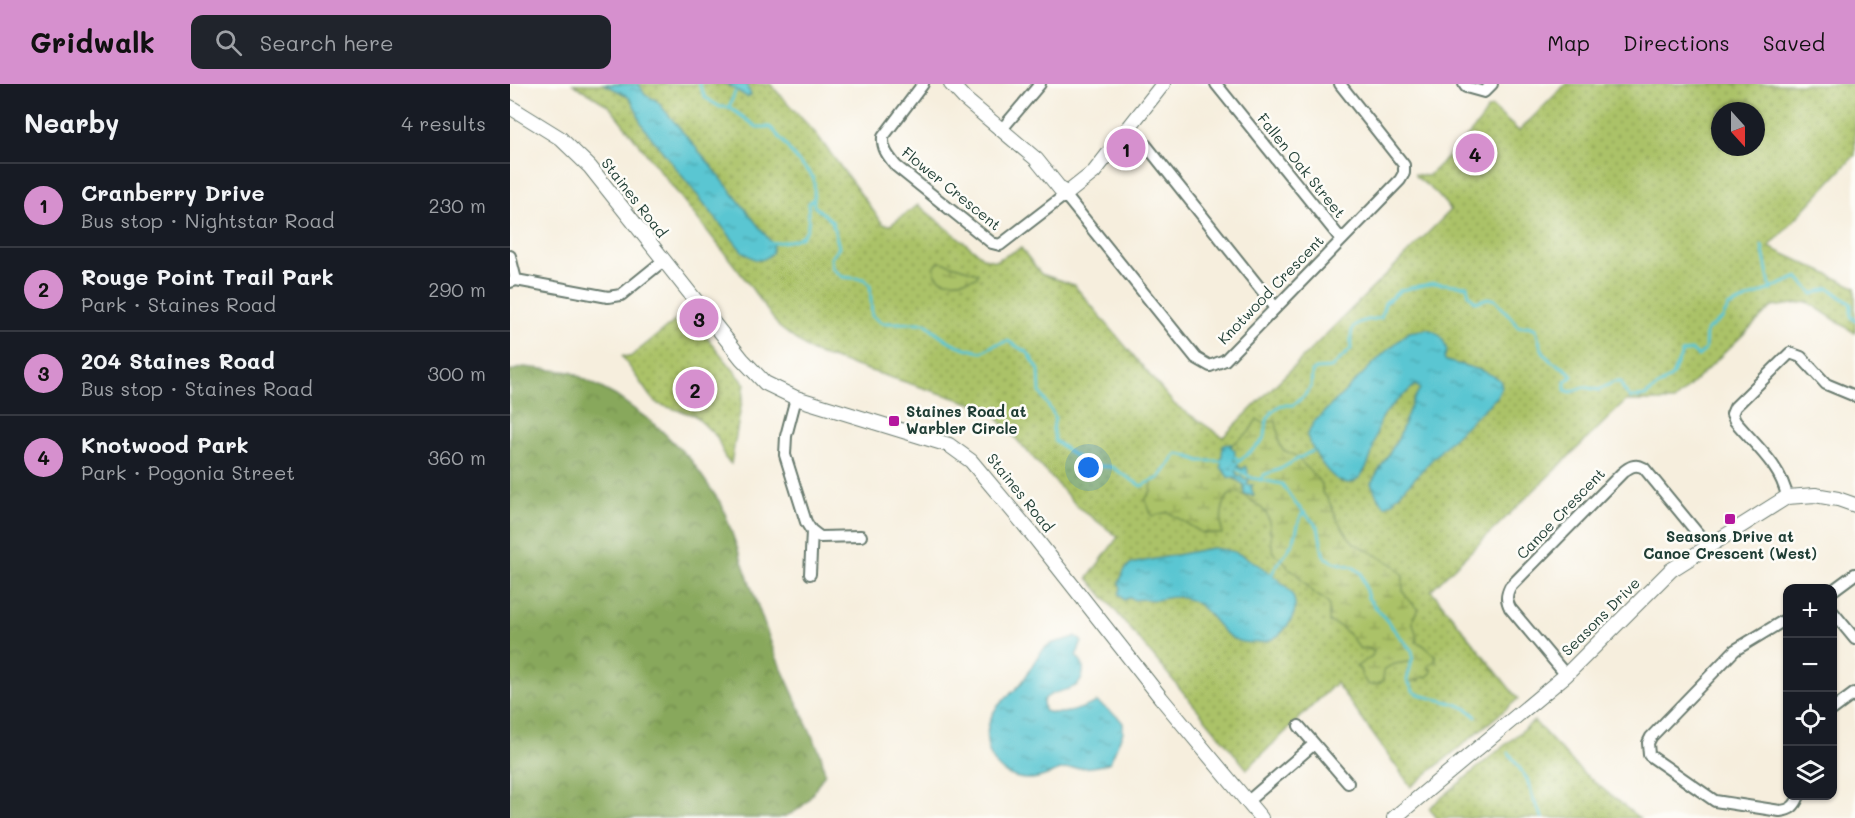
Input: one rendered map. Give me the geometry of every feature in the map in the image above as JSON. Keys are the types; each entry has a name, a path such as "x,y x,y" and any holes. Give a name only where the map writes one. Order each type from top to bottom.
{"street":[{"name":"Flower Crescent","path":"923,84 884,136 885,153 896,166 992,243 1000,245 1065,195"},
{"path":"951,84 964,99 1036,159 1065,195 1094,172 1163,84"},
{"path":"1002,129 1040,84"},
{"name":"Fallen Oak Street","path":"1216,84 1341,239"},
{"name":"Knotwood Crescent","path":"1065,195 1196,358 1210,366 1225,360 1400,180 1404,173 1404,165 1340,84"},
{"path":"1464,84 1484,92 1492,84"},
{"name":"Staines Road","path":"510,107 560,138 590,167 663,261 750,367 765,382 796,398 949,445 971,460 1161,698 1261,818"},
{"path":"1129,127 1142,140 1275,307"},
{"path":"510,256 513,281 608,297 621,295 663,261"},
{"path":"1787,497 1785,486 1775,468 1735,421 1732,414 1735,407 1790,353 1801,357 1826,384 1855,396"},
{"path":"796,398 786,436 785,455 806,522 820,537 861,536"},
{"name":"Canoe Crescent","path":"1566,675 1510,608 1506,598 1507,593 1510,587 1622,473 1631,466 1637,465 1644,468 1708,546"},
{"name":"Seasons Drive","path":"1394,818 1566,675 1671,570 1787,497 1815,495 1855,505"},
{"path":"810,574 812,531"},
{"path":"1837,588 1855,574"},
{"path":"1837,616 1855,639"},
{"path":"1783,621 1729,655 1651,737 1648,749 1649,755 1715,801 1780,811 1790,810 1796,800"},
{"path":"1837,707 1855,693"},
{"path":"1299,726 1348,783"},
{"path":"1247,802 1314,744"}],"green space":[{"path":"573,84 770,84 817,135 883,224 890,225 918,205 984,258 995,261 1021,248 1041,274 1074,285 1174,404 1223,437 1451,210 1415,174 1428,176 1471,133 1487,109 1492,107 1519,131 1566,84 1855,84 1855,155 1769,247 1855,287 1855,333 1808,302 1772,307 1674,401 1626,401 1431,590 1518,699 1411,787 1336,683 1247,769 1088,578 1118,537 1078,507 989,409 812,352 779,327 745,279 609,106"},
{"path":"942,262 978,273 977,277 958,281 939,278 934,267"},
{"path":"686,312 745,384 731,464 725,458 717,437 694,415 658,404 622,356 630,357"},
{"path":"524,367 571,372 616,396 656,425 691,460 722,505 775,654 821,755 825,773 807,802 795,812 778,818 510,818 510,371"},
{"path":"1257,419 1263,423 1276,421 1280,446 1283,450 1296,456 1322,484 1322,493 1328,499 1338,521 1354,543 1394,565 1403,575 1403,590 1406,597 1418,609 1413,620 1416,642 1435,655 1436,660 1428,666 1432,672 1427,677 1408,682 1407,674 1412,661 1387,667 1384,670 1383,681 1369,685 1362,677 1360,669 1356,667 1372,656 1374,651 1360,649 1343,629 1329,622 1329,605 1312,592 1283,560 1274,554 1270,523 1266,513 1248,498 1239,493 1233,493 1224,502 1222,534 1202,533 1168,512 1152,516 1145,500 1151,491 1152,482 1159,478 1177,454 1203,460 1221,460 1225,473 1244,485 1245,494 1253,496 1251,485 1247,486 1249,480 1238,477 1230,468 1232,465 1247,475 1234,461 1230,446 1249,432"},
{"path":"1534,721 1582,772 1639,818 1437,818 1429,808"}],"water":[{"path":"604,84 639,84 645,95 656,100 773,245 772,253 768,257 756,260 741,250 644,128 631,100"},
{"path":"726,84 746,84 751,95 747,97"},
{"path":"1428,329 1436,332 1443,340 1447,351 1444,358 1446,361 1486,373 1500,380 1502,387 1497,397 1444,447 1392,503 1385,506 1371,483 1398,439 1412,402 1420,389 1415,385 1385,413 1379,424 1367,466 1359,478 1350,483 1332,476 1317,456 1307,436 1313,423 1383,354 1409,332"},
{"path":"1231,444 1230,446 1235,451 1234,461 1238,462 1238,467 1243,469 1245,466 1248,475 1234,465 1230,468 1235,468 1238,477 1241,475 1245,480 1249,478 1247,485 1253,485 1251,487 1254,496 1244,494 1244,485 1228,477 1221,467 1223,445"},
{"path":"1212,548 1234,552 1249,559 1277,579 1291,593 1295,602 1294,613 1288,625 1279,635 1267,641 1249,643 1236,640 1226,634 1203,608 1193,601 1179,597 1134,600 1130,597 1124,600 1119,594 1121,588 1119,583 1130,564"},
{"path":"1076,636 1082,642 1076,656 1083,666 1081,680 1072,688 1048,696 1043,701 1044,711 1065,713 1097,702 1118,717 1123,723 1123,732 1110,762 1098,766 1061,770 1034,779 1017,778 1006,773 997,766 988,746 989,722 995,710 1023,681 1037,657 1046,647"}],"waterway":[{"path":"699,84 705,97 720,107 729,107 757,127 770,127 810,173 814,184 814,206 832,221 839,247 831,258 832,268 843,277 864,279 870,285 872,316 882,323 925,323 952,342 973,350 982,352 1008,341 1028,353 1039,370 1040,392 1055,417 1053,429 1055,441 1087,465 1112,467 1141,486 1159,478 1177,454 1200,461 1222,461"},
{"path":"729,107 735,92"},
{"path":"771,243 792,240 805,233 808,226 809,203 813,199"},
{"path":"1762,246 1771,290"},
{"path":"1235,465 1261,442 1265,436 1267,420 1273,411 1281,405 1293,405 1303,397 1311,387 1312,372 1316,369 1331,368 1351,349 1351,333 1356,324 1381,318 1385,303 1401,290 1434,283 1467,286 1469,295 1476,302 1488,298 1496,300 1518,327 1528,326 1536,329 1545,354 1572,376 1565,382 1565,390 1571,392 1584,387 1599,390 1614,382 1621,382 1623,389 1631,398 1645,396 1672,376 1682,353 1691,350 1698,356 1705,350 1706,331 1723,318 1728,307 1798,277 1813,294 1829,288 1851,304 1851,316 1855,321"},
{"path":"1260,480 1264,475 1312,451"},
{"path":"1235,457 1240,461"},
{"path":"1230,465 1252,478 1282,484 1295,503 1318,527 1325,557 1353,567 1361,573 1368,598 1412,651 1413,656 1407,680 1414,692 1463,707 1476,717"},
{"path":"1271,576 1292,544 1304,512"},
{"path":"1509,753 1527,779 1534,801 1543,818"}],"place":[{"name":"Cranberry Drive","path":"1126,148"},
{"name":"Knotwood Park","path":"1475,153"},
{"name":"204 Staines Road","path":"699,318"},
{"name":"Rouge Point Trail Park","path":"695,389"},
{"name":"Staines Road at Warbler Circle","path":"894,421"},
{"name":"Seasons Drive at Canoe Crescent (West)","path":"1730,519"}]}
